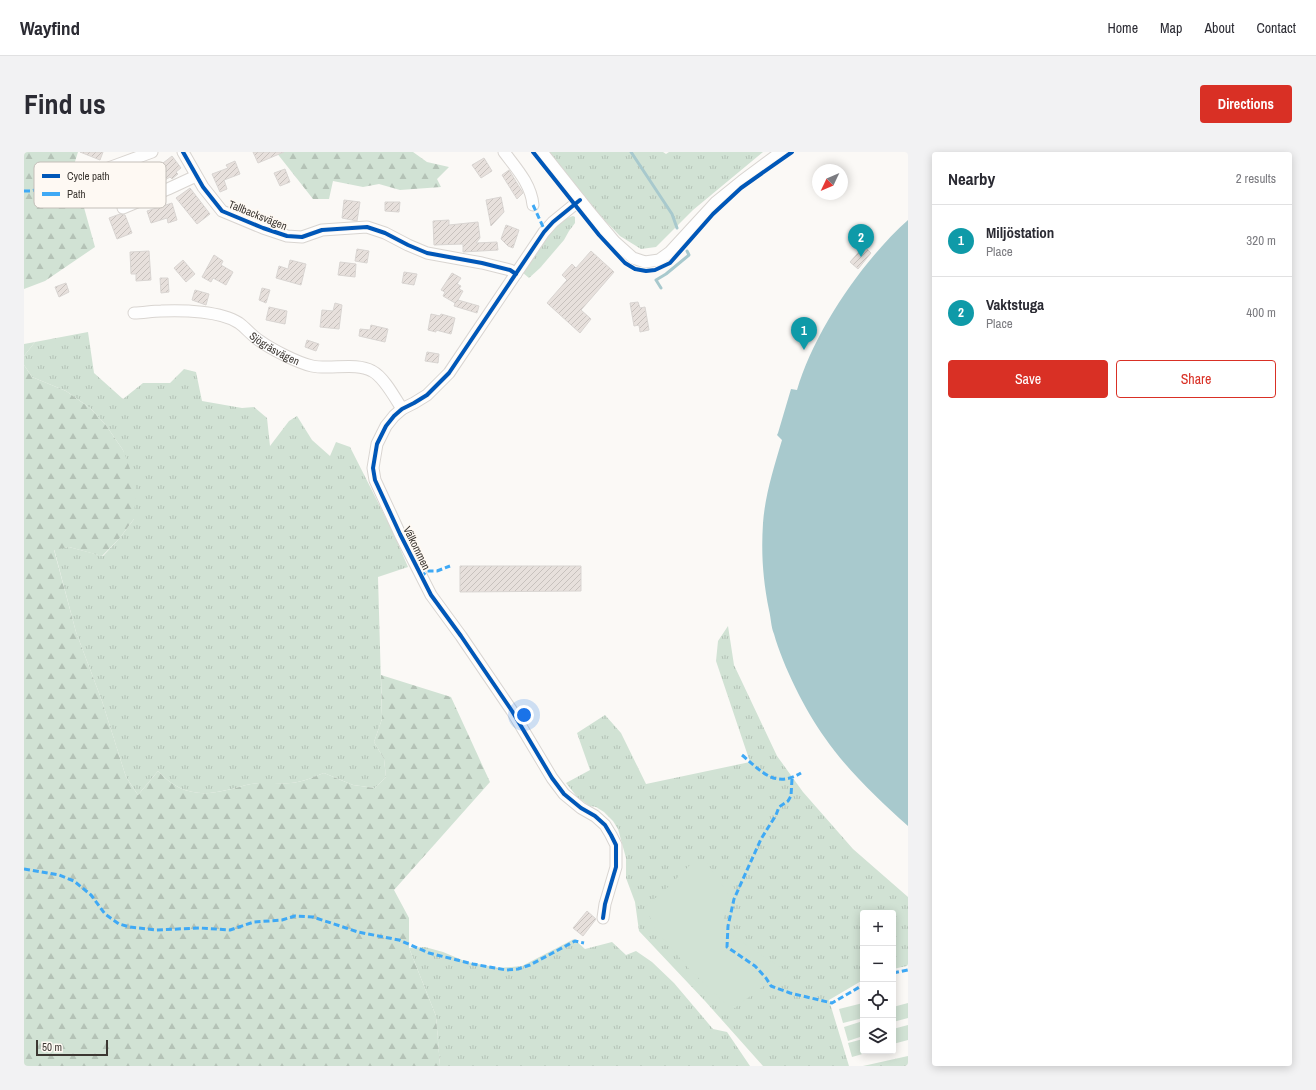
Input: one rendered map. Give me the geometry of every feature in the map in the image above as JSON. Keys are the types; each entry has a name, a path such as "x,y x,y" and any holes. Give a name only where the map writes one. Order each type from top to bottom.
{"street":[{"path":"125,162 152,152"},
{"name":"Tallbacksvägen","path":"183,152 202,187 222,211 263,228 287,236 302,237 322,230 367,227 428,253 482,263 510,270 516,274"},
{"path":"504,152 530,190 534,205"},
{"path":"542,152 610,237 633,258 652,262 659,260 670,252 716,202 781,152"},
{"path":"166,190 196,176"},
{"name":"Välkommen","path":"580,200 549,226 449,373 427,395 402,409 386,426 377,444 374,468 376,480 400,534 431,595 512,711 552,778 564,794 581,808 595,816 605,825 611,834 616,845 616,867 605,904 603,918"},
{"name":"Sjögräsvägen","path":"134,313 160,311 196,312 219,316 238,322 260,341 311,366 360,367 371,370 377,374 402,409"}],"green space":[{"path":"24,152 78,152 75,162 34,162 34,208 84,208 95,247 45,281 24,289"},
{"path":"276,152 413,152 427,162 449,167 437,179 441,187 400,190 379,184 363,187 333,181 329,199 313,199"},
{"path":"549,152 663,152 666,154 669,152 763,152 693,210 656,247 641,249 620,236 585,200"},
{"path":"573,216 575,217 575,223 564,240 540,268 529,278 522,272 538,248 557,225 565,219"},
{"path":"88,332 94,373 123,399 143,383 170,383 184,369 196,372 202,401 242,408 254,407 267,418 270,446 289,421 297,416 312,440 330,456 336,442 350,447 393,532 408,567 378,577 382,719 374,742 384,759 386,777 375,788 353,785 324,773 295,782 256,783 217,792 198,793 181,789 158,771 138,795 126,777 102,701 76,632 54,549 69,547 103,556 119,539 134,519 123,450 105,424 90,408 66,391 32,377 24,365 24,356 35,342"},
{"path":"35,342 24,356 24,344"},
{"path":"24,365 32,377 66,391 90,408 105,424 123,450 136,485 134,519 119,539 102,556 69,547 54,550 76,632 102,701 126,777 138,795 158,771 181,789 198,793 217,792 256,783 295,782 324,773 353,785 375,788 386,777 384,759 374,742 382,719 381,675 451,697 490,782 394,890 409,918 409,948 436,1016 440,1066 24,1066"},
{"path":"728,626 734,665 777,756 803,792 853,849 908,897 907,966 896,968 896,910 860,910 860,982 829,1000 849,1066 763,1066 705,1001 639,931 635,902 626,878 626,858 618,829 613,821 604,812 596,807 590,806 578,798 566,783 590,770 577,733 605,715 621,733 646,784 750,762 716,661 718,641"},
{"path":"696,859 705,860 730,897 721,928 789,973 781,984 766,984 732,1010 690,970 656,930 645,907"},
{"path":"574,939 585,949 612,942 626,955 636,951 652,962 674,983 713,1029 727,1032 750,1066 440,1066 436,1016 409,948 425,947 443,952 467,962 499,968 522,966"},
{"path":"908,1003 908,1018 896,1021 896,1006"},
{"path":"860,1004 860,1019 843,1023 839,1009"},
{"path":"860,1022 860,1037 848,1041 844,1027"},
{"path":"908,1025 908,1040 896,1043 896,1028"},
{"path":"860,1040 860,1054 862,1054 852,1057 848,1043"},
{"path":"908,1056 908,1066 863,1066"}],"water":[{"path":"908,220 908,826 843,762 817,727 802,701 783,660 772,628 764,577 762,545 763,523 770,481 782,440 777,435 791,389 797,390 815,345 827,322 857,277 891,237"}],"building":[{"path":"80,152 103,152 100,160"},
{"path":"253,152 284,152 258,163"},
{"path":"172,156 181,168 176,172 178,174 172,179 170,177 166,179 166,162 164,162"},
{"path":"484,158 492,171 481,178 472,165"},
{"path":"235,161 240,174 224,180 227,189 220,192 212,174 228,168 226,165"},
{"path":"285,169 290,182 280,186 274,173"},
{"path":"509,170 523,193 517,199 502,175"},
{"path":"190,188 210,214 197,224 176,198"},
{"path":"501,197 504,212 491,226 486,200"},
{"path":"344,200 360,202 357,221 342,218"},
{"path":"385,202 400,202 399,212 385,211"},
{"path":"172,203 177,220 168,223 167,218 151,223 147,211 156,208 166,208 166,205"},
{"path":"120,214 125,215 132,233 117,239 109,218"},
{"path":"449,220 449,225 478,222 480,238 476,243 497,242 498,250 463,252 463,244 434,245 433,221"},
{"path":"506,225 519,230 513,248 508,246 501,239"},
{"path":"864,246 871,253 858,269 850,262"},
{"path":"357,249 369,251 367,263 355,261"},
{"path":"149,251 151,280 136,281 136,274 131,274 130,252"},
{"path":"591,251 614,272 581,310 591,319 580,333 547,303 567,280 562,275 572,264 576,268"},
{"path":"214,255 223,261 221,265 233,272 226,285 213,278 211,282 202,277"},
{"path":"183,260 195,274 186,282 174,268"},
{"path":"290,260 306,264 301,285 276,278 279,266 288,269"},
{"path":"340,262 356,264 355,277 338,275"},
{"path":"404,272 417,274 414,285 402,283"},
{"path":"452,273 461,278 457,284 461,286 459,289 463,291 458,300 479,306 477,313 454,306 455,303 443,296 445,292 441,290"},
{"path":"160,278 168,278 169,292 161,293"},
{"path":"66,283 69,292 59,297 55,287"},
{"path":"262,288 270,290 266,303 259,300"},
{"path":"195,290 209,294 206,305 192,300"},
{"path":"638,302 640,308 645,307 649,330 640,332 639,325 634,326 630,303"},
{"path":"335,303 342,305 339,329 320,327 322,310 333,311"},
{"path":"269,307 287,311 285,324 266,320"},
{"path":"431,314 440,316 441,314 455,318 451,334 436,330 436,332 428,330"},
{"path":"371,325 388,329 385,342 359,336 360,329 370,330"},
{"path":"307,340 319,344 316,351 305,347"},
{"path":"427,352 439,354 438,363 425,361"},
{"path":"460,566 581,566 581,591 460,592"},
{"path":"587,911 596,919 583,936 573,928"}],"waterway":[{"path":"631,152 672,214 677,228"},
{"path":"661,288 656,280 666,274 689,255 687,251"}],"marked path":[{"path":"24,191 34,190"},
{"path":"533,205 545,231"},
{"path":"421,577 427,571 437,571 450,566"},
{"path":"742,755 762,772 776,779 792,777 801,773"},
{"path":"792,779 791,796 788,801 779,807 776,815 761,839 734,899 728,926 727,947 755,966 771,986 790,993 832,1003 860,987"},
{"path":"24,869 59,875 74,881 91,895 105,914 119,924 130,927 156,930 200,928 230,930 254,922 282,920 295,916 313,917 358,932 399,940 429,953 473,964 506,970 518,969 530,965 575,941 584,943"},
{"path":"896,972 908,970"}],"cycle path":[{"path":"183,152 203,187 222,211 263,228 287,236 302,237 322,230 367,227 385,233 427,253 482,263 510,270 516,274"},
{"path":"533,152 599,235 625,263 635,269 646,271 655,270 670,263 713,214 741,188 792,152"},
{"path":"580,200 553,222 544,232 449,373 427,395 402,409 386,426 377,444 373,468 375,480 431,595 512,711 552,778 564,794 581,808 595,816 605,825 611,835 616,845 616,867 605,904 603,918"}],"place":[{"name":"Vaktstuga","path":"861,257"},
{"name":"Miljöstation","path":"804,350"}]}
